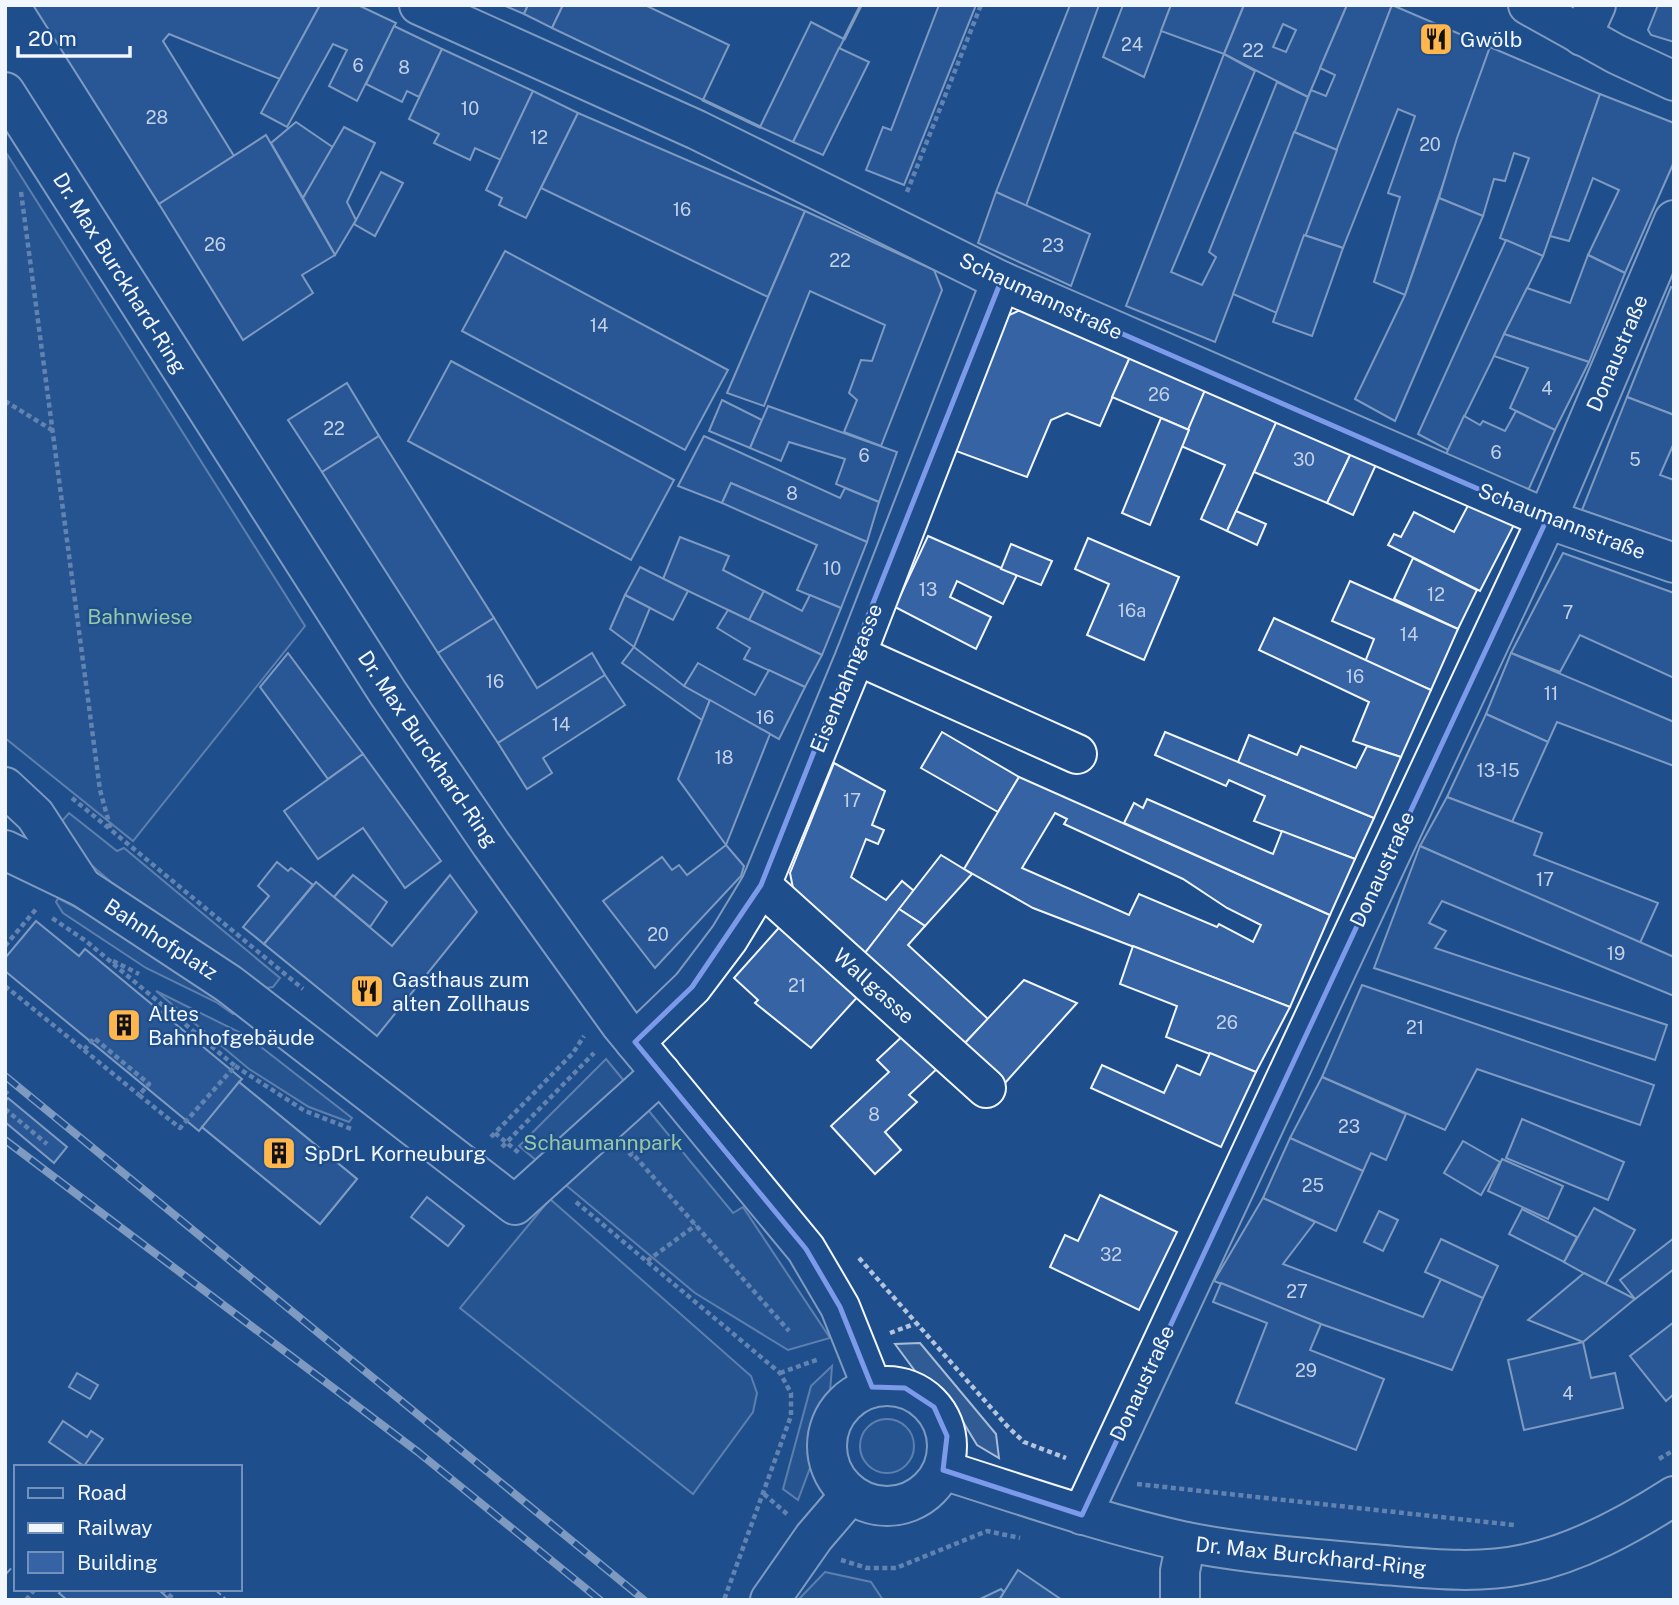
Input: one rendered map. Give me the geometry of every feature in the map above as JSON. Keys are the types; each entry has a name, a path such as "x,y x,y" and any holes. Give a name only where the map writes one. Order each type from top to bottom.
{"street":[{"name":"Schaumannstraße","path":"419,5 673,119 894,225 1001,281 1547,519 1674,564"},
{"path":"1528,5 1589,20 1674,81"},
{"name":"Dr. Max Burckhard-Ring","path":"5,92 388,693 621,1025 806,1249 840,1307 872,1387"},
{"name":"Donaustraße","path":"1082,1515 1100,1471 1547,519 1674,220"},
{"name":"Eisenbahngasse","path":"621,1025 692,987 729,938 761,885 856,655 1001,281"},
{"path":"856,655 1077,754"},
{"name":"Bahnhofplatz","path":"5,787 35,816 82,887"},
{"name":"Bahnhofplatz","path":"5,850 82,887 229,984 515,1205 560,1188 661,1073"},
{"name":"Wallgasse","path":"761,885 986,1088"},
{"path":"890,1385 905,1388 934,1407 947,1436 943,1470 933,1486 906,1503 876,1506 850,1495 832,1473 827,1441 830,1425 845,1402 872,1387 890,1385"},
{"name":"Dr. Max Burckhard-Ring","path":"943,1470 1082,1515 1186,1542 1312,1558 1443,1570 1522,1565 1561,1555 1602,1537 1674,1496"},
{"path":"770,1600 814,1537 850,1495"},
{"path":"1180,1600 1180,1571 1186,1542"}],"path":[{"path":"894,225 981,5"},
{"path":"20,190 53,430 64,537 86,672 100,790 111,830"},
{"path":"5,401 53,430"},
{"path":"77,802 185,891"},
{"path":"5,986 180,1128 235,1066 86,941 27,901"},
{"path":"5,946 37,908"},
{"path":"621,1025 592,1023 573,1053 495,1133 780,1373 791,1393 791,1416 724,1600"},
{"path":"506,1142 621,1025"},
{"path":"84,1050 94,1038 149,1084 139,1095"},
{"path":"5,1109 47,1144"},
{"path":"622,1161 632,1153 789,1331"},
{"path":"560,1188 583,1191"},
{"path":"647,1261 696,1225"},
{"path":"853,1251 915,1324 1024,1442 1143,1486 1516,1525"},
{"path":"1648,1465 1674,1450"},
{"path":"814,1537 843,1562 867,1568 896,1568 988,1531"}],"highlighted area":[{"path":"1001,281 1547,519 1082,1515 943,1470 947,1436 934,1407 905,1388 872,1387 840,1307 806,1249 635,1042 692,987 761,885"}],"shaded area":[{"name":"Bahnwiese","path":"7,154 305,626 133,841 5,738"},
{"path":"69,813 117,851 124,848 280,978 273,987 267,988 111,882 89,863 62,821"},
{"path":"58,898 94,917 236,1012 233,1014 216,1002 146,968 63,913 56,902"},
{"path":"156,991 247,1036 352,1118 349,1122 309,1107 249,1069"},
{"name":"Schaumannpark","path":"606,1059 733,1213 743,1207 830,1338 788,1350 695,1293 519,1146"},
{"path":"550,1199 751,1376 757,1393 753,1412 693,1494 460,1308"},
{"path":"920,1343 996,1434 999,1458 977,1445 948,1397 921,1379 895,1344"},
{"path":"832,1366 830,1392 814,1425 813,1460 798,1500 783,1489 811,1386"},
{"path":"887,1419 906,1427 914,1446 906,1465 887,1473 868,1465 860,1446 868,1427"},
{"path":"825,1572 871,1582 883,1600 798,1600"}],"building":[{"path":"33,5 320,5 280,79 169,34 163,41 234,156 159,204"},
{"path":"320,5 358,5 396,23 357,101 329,86 347,50 333,44 287,127 261,113"},
{"path":"503,5 528,5 524,14"},
{"path":"528,5 563,5 552,28 524,14"},
{"path":"563,5 645,5 729,45 703,100 552,28"},
{"path":"939,5 976,5 904,185 866,170 883,127 891,130"},
{"path":"1070,5 1099,5 1026,206 996,192"},
{"path":"1123,5 1171,5 1144,77 1103,57"},
{"path":"1171,5 1244,5 1224,54 1161,31"},
{"path":"1244,5 1347,5 1308,97 1224,54","holes":["1283,24 1296,30 1286,52 1273,47"]},
{"path":"1347,5 1392,5 1337,150 1294,132 1311,90 1326,96 1335,75 1320,68"},
{"path":"1392,5 1490,47 1405,295 1374,282 1400,197 1388,193 1415,116 1398,109 1343,248 1304,235"},
{"path":"1658,5 1674,5 1674,42 1651,35 1648,30"},
{"path":"811,22 844,39 793,142 760,127"},
{"path":"394,26 442,49 419,97 407,91 402,102 366,84"},
{"path":"1490,47 1600,94 1543,256 1500,238 1529,158 1514,153 1505,181 1494,179 1483,216 1439,198 1457,138"},
{"path":"839,48 869,62 823,155 793,142"},
{"path":"442,49 533,91 501,160 475,148 470,160 434,143 439,134 409,119"},
{"path":"1224,54 1255,71 1171,272 1202,285 1216,257 1209,252 1277,82 1308,97 1215,342 1126,306"},
{"path":"533,91 578,113 526,218 499,205 502,198 486,190"},
{"path":"1600,94 1674,123 1674,162 1625,273 1588,255 1619,190 1593,178 1569,241 1550,236"},
{"path":"578,113 805,211 768,297 541,188"},
{"path":"296,122 334,148 303,198 271,143"},
{"path":"344,127 375,143 347,202 356,220 335,255 303,198"},
{"path":"1294,132 1337,150 1277,313 1233,294"},
{"path":"266,135 335,255 302,275 313,293 243,340 159,204"},
{"path":"381,172 403,183 375,236 354,224"},
{"path":"996,192 1090,234 1071,286 978,243"},
{"path":"1439,198 1483,216 1395,421 1355,399 1405,295"},
{"path":"805,211 934,270 942,290 881,446 844,432 857,400 849,393 861,360 872,361 885,325 810,291 764,406 727,393"},
{"path":"1304,235 1343,248 1312,336 1273,322"},
{"path":"1506,240 1543,256 1448,450 1418,434"},
{"path":"505,251 728,370 685,450 462,331"},
{"path":"1588,255 1625,273 1589,362 1504,334 1527,288 1570,303"},
{"path":"1671,287 1674,288 1674,415 1627,397"},
{"path":"1025,308 1130,357 1100,426 1067,413 1051,420 1027,477 956,451 1007,316"},
{"path":"1504,334 1589,362 1555,430 1510,408 1528,368 1494,356"},
{"path":"1130,357 1205,390 1189,430 1112,397"},
{"path":"451,361 674,480 631,560 408,441"},
{"path":"347,383 379,436 322,472 288,420"},
{"path":"1205,390 1277,421 1227,531 1201,519 1225,465 1181,446"},
{"path":"1627,397 1674,415 1674,443 1660,475 1674,480 1674,542 1582,510"},
{"path":"722,400 762,420 750,448 709,431"},
{"path":"768,406 897,452 879,502 836,484 845,459 789,442 781,461 750,448"},
{"path":"1516,411 1555,430 1527,493 1446,454 1464,416 1480,425 1483,421 1505,431"},
{"path":"1279,416 1354,447 1327,503 1254,472"},
{"path":"1161,418 1189,430 1150,525 1122,513"},
{"path":"379,436 494,618 438,653 322,472"},
{"path":"704,436 840,498 845,488 879,502 867,542 731,483 722,503 678,486"},
{"path":"1354,447 1379,458 1353,515 1327,503"},
{"path":"731,483 867,542 841,608 797,590 817,545 722,503"},
{"path":"1473,496 1517,519 1480,591 1388,545 1394,534 1401,537 1414,512 1454,532"},
{"path":"1236,511 1266,524 1257,545 1227,531"},
{"path":"928,536 1017,575 1003,604 957,581 950,597 991,617 976,649 895,607"},
{"path":"680,537 729,556 723,570 764,591 749,620 663,579"},
{"path":"1088,538 1179,577 1144,660 1087,635 1109,584 1075,569"},
{"path":"1011,544 1052,561 1041,585 1001,569"},
{"path":"1563,553 1674,593 1674,678 1580,635 1560,672 1511,653"},
{"path":"1413,558 1477,590 1458,629 1394,599"},
{"path":"640,567 688,591 673,620 625,595"},
{"path":"1350,581 1458,629 1431,690 1365,662 1374,639 1332,621"},
{"path":"764,591 802,611 810,595 841,608 822,655 749,620"},
{"path":"625,595 650,608 634,647 610,629"},
{"path":"728,610 822,655 805,687 744,659 750,648 717,628"},
{"path":"494,618 537,688 592,653 605,675 498,743 438,653"},
{"path":"1274,618 1431,690 1401,757 1353,741 1369,702 1259,650"},
{"path":"634,647 684,686 710,700 702,720 622,663"},
{"path":"288,653 363,754 328,779 260,687"},
{"path":"1511,653 1674,722 1674,766 1557,722 1548,742 1486,714"},
{"path":"698,663 755,695 769,670 805,687 779,739 684,686"},
{"path":"605,675 625,705 543,758 552,773 527,789 498,743"},
{"path":"710,700 770,734 726,845 678,779"},
{"path":"1486,714 1548,742 1512,822 1447,797"},
{"path":"942,732 1019,777 998,812 921,768"},
{"path":"1165,732 1374,818 1355,859 1254,821 1265,796 1229,780 1226,786 1155,755"},
{"path":"1249,735 1297,755 1301,746 1356,768 1367,746 1401,757 1374,818 1238,762"},
{"path":"363,754 441,861 405,888 363,828 318,859 284,811"},
{"path":"834,763 885,791 872,825 884,830 878,844 866,839 851,877 886,900 902,881 914,891 865,953 793,888 790,873"},
{"path":"1019,777 1330,915 1290,1007 1033,908 964,869","holes":["1055,813 1067,819 1064,824 1183,879 1227,908 1261,925 1253,942 1219,924 1217,927 1139,894 1129,915 1022,868"]},
{"path":"1447,797 1542,833 1534,855 1658,903 1640,943 1420,846"},
{"path":"1147,799 1273,854 1282,831 1355,859 1330,915 1124,823 1134,803 1143,808"},
{"path":"726,845 744,866 741,876 655,968 603,901 662,857 672,870 679,865 687,875"},
{"path":"1420,846 1674,957 1674,996 1442,901 1429,923 1446,931 1435,948 1667,1025 1655,1060 1374,968"},
{"path":"941,855 972,874 925,926 899,909"},
{"path":"277,862 288,871 291,868 313,885 264,944 243,927 269,896 258,886"},
{"path":"353,875 387,902 370,927 334,897"},
{"name":"Gasthaus zum alten Zollhaus","path":"450,875 477,912 377,1036 264,944 316,882 392,946"},
{"path":"899,909 925,926 908,945 988,1019 964,1044 865,953"},
{"name":"Altes Bahnhofgebäude","path":"36,921 79,956 85,949 242,1079 239,1082 357,1179 320,1224 202,1127 199,1131 5,971 5,958"},
{"path":"784,922 861,993 811,1048 755,1003 758,1000 734,978"},
{"path":"1133,946 1290,1007 1256,1072 1166,1037 1177,1006 1120,984"},
{"path":"1024,980 1077,1003 1005,1083 964,1044"},
{"path":"1362,985 1654,1085 1640,1125 1477,1069 1445,1130 1322,1077"},
{"path":"907,1032 939,1067 909,1095 917,1102 885,1132 901,1150 875,1174 831,1126 889,1072 877,1060"},
{"path":"1210,1053 1256,1072 1221,1147 1091,1088 1102,1065 1164,1093 1177,1065 1200,1075"},
{"path":"1322,1077 1406,1114 1386,1160 1371,1153 1363,1171 1290,1138"},
{"name":"SpDrL Korneuburg","path":"239,1082 357,1179 320,1224 202,1127"},
{"path":"8,1098 67,1147 54,1163 5,1122 5,1102"},
{"path":"1522,1119 1624,1162 1608,1200 1506,1158"},
{"path":"1290,1138 1363,1171 1336,1231 1263,1198"},
{"path":"1463,1141 1500,1162 1481,1195 1444,1173"},
{"path":"1502,1159 1563,1186 1548,1219 1488,1191"},
{"path":"1100,1195 1177,1232 1139,1310 1050,1267 1065,1235 1078,1241"},
{"path":"427,1197 464,1226 448,1246 411,1217"},
{"path":"1263,1198 1315,1222 1283,1264 1423,1317 1441,1279 1483,1298 1452,1370 1321,1324 1214,1281"},
{"path":"1594,1208 1635,1230 1605,1285 1564,1262"},
{"path":"1522,1209 1577,1237 1564,1262 1509,1234"},
{"path":"1379,1211 1398,1220 1383,1251 1364,1242"},
{"path":"1674,1238 1674,1269 1635,1299 1620,1280"},
{"path":"1441,1239 1498,1266 1483,1298 1425,1272"},
{"path":"1584,1273 1635,1299 1583,1342 1528,1320"},
{"path":"1221,1283 1321,1324 1310,1350 1384,1379 1356,1450 1236,1403 1267,1323 1213,1302"},
{"path":"1674,1322 1674,1394 1666,1401 1630,1356"},
{"path":"1583,1342 1591,1378 1615,1373 1623,1408 1524,1430 1508,1360"},
{"path":"77,1373 98,1385 90,1399 69,1387"},
{"path":"63,1421 87,1437 91,1431 103,1439 85,1465 49,1442"},
{"path":"1018,1570 1062,1600 999,1600"},
{"path":"1001,1589 1004,1592 999,1600 978,1600"},
{"path":"160,1591 170,1600 67,1600 59,1593"}],"railway":[{"path":"5,1076 644,1600"},
{"path":"5,1140 418,1452 600,1600"}],"fence":[{"path":"5,1575 14,1565"},
{"path":"216,1591 227,1600"}],"wall":[{"path":"844,39 861,5"},
{"path":"703,100 760,127"}],"place":[{"name":"Gwölb","path":"1436,39"},
{"name":"Gasthaus zum alten Zollhaus","path":"367,991"},
{"name":"Altes Bahnhofgebäude","path":"124,1025"},
{"name":"SpDrL Korneuburg","path":"279,1153"}]}
